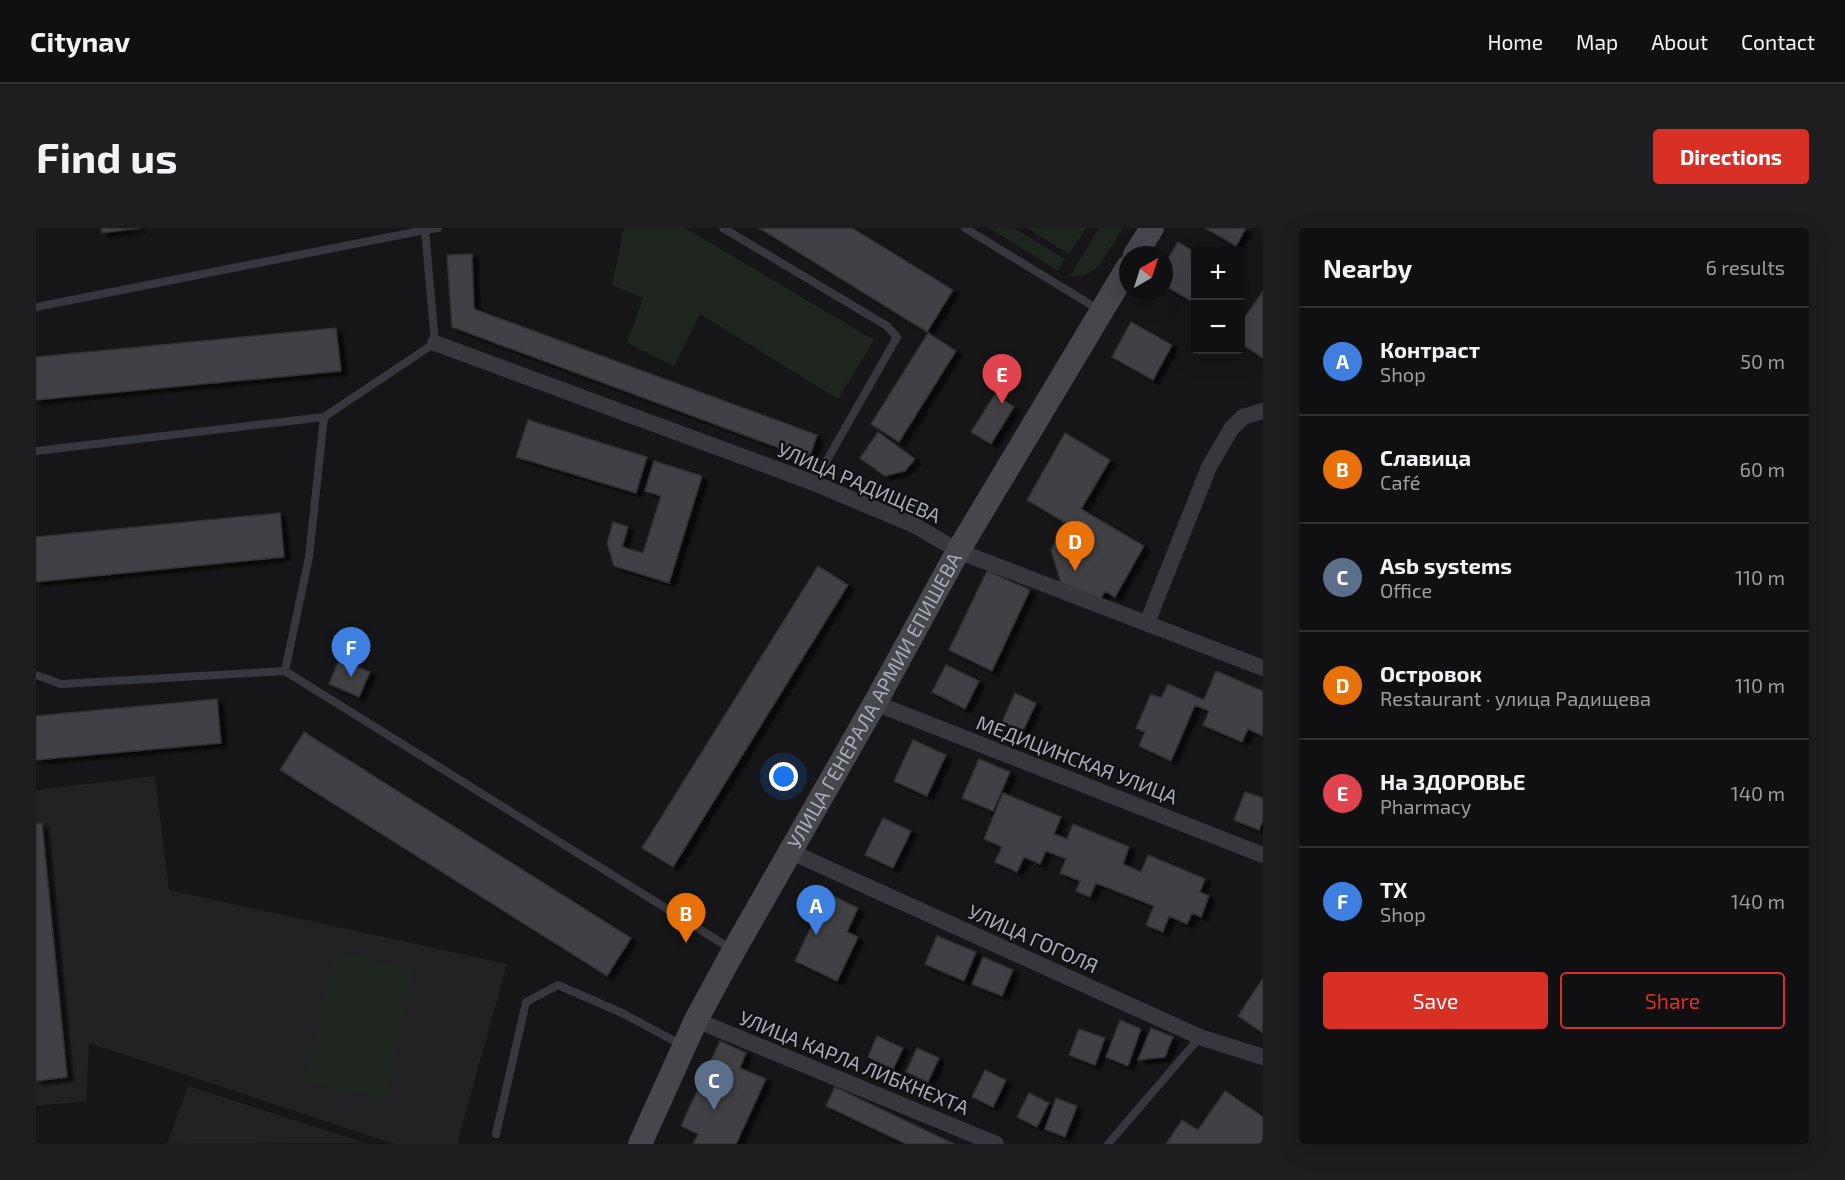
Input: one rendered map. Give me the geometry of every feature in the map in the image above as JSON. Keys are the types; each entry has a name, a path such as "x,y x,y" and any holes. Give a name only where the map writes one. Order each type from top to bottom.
{"main road":[{"path":"1141,246 1152,228"},
{"name":"УЛИЦА ГЕНЕРАЛА АРМИИ ЕПИШЕВА","path":"640,1144 696,1020 734,950 875,703 958,551 1119,282"}],"street":[{"name":"УЛИЦА РАДИЩЕВА","path":"435,343 814,483 916,526 958,551 1263,668"},
{"path":"1147,623 1209,467 1231,429 1243,417 1263,411"},
{"name":"МЕДИЦИНСКАЯ УЛИЦА","path":"875,703 1263,855"},
{"name":"УЛИЦА ГОГОЛЯ","path":"789,851 1200,1037 1263,1057"},
{"name":"УЛИЦА КАРЛА ЛИБКНЕХТА","path":"696,1020 996,1144"}],"lane":[{"path":"36,308 438,228"},
{"path":"723,228 888,326 897,337 814,483"},
{"path":"964,228 1101,311"},
{"path":"36,451 324,417 435,343 425,230"},
{"path":"285,671 309,557 324,417"},
{"path":"36,675 61,684 285,671 734,950"},
{"path":"496,1134 526,1002 558,984 622,1013 685,1046"},
{"path":"1108,1144 1200,1037"}],"shaded area":[{"path":"624,228 685,228 874,340 838,399 700,314 674,366 627,343 643,298 612,285"},
{"path":"989,228 1014,228 1065,259 1058,271"},
{"path":"1027,228 1086,228 1069,254"},
{"path":"1099,228 1123,228 1100,265 1086,275 1070,276"},
{"path":"155,776 169,890 507,964 457,1144 394,1144 89,1043 86,1101 36,1106 36,790"},
{"path":"334,951 414,970 386,1099 305,1081"},
{"path":"188,1086 366,1143 167,1144"}],"building":[{"path":"101,228 140,228 102,233"},
{"path":"759,228 852,228 953,290 927,332"},
{"path":"1205,228 1246,228 1236,246"},
{"path":"1178,242 1191,250 1191,301 1173,290 1173,250"},
{"path":"472,254 474,309 817,435 809,459 452,327 447,255"},
{"path":"1263,291 1263,358 1245,346 1245,317"},
{"path":"1131,322 1172,345 1153,380 1112,357"},
{"path":"336,328 341,371 36,400 36,357"},
{"path":"928,333 956,351 899,442 871,424"},
{"path":"995,394 1014,407 991,444 971,432"},
{"path":"528,420 647,457 636,493 516,457"},
{"path":"878,432 915,459 905,471 885,476 860,458"},
{"path":"1065,433 1110,460 1081,509 1144,546 1115,597 1105,591 1098,604 1061,583 1051,550 1066,523 1027,500"},
{"path":"654,461 702,476 669,583 614,566 607,543 613,522 628,527 622,547 643,553 661,496 645,491"},
{"path":"280,513 284,557 36,582 36,537"},
{"path":"818,566 848,585 673,867 642,848"},
{"path":"987,571 1030,590 992,671 949,650"},
{"path":"339,660 370,672 359,697 329,684"},
{"path":"946,665 979,681 965,709 932,692"},
{"path":"1216,671 1263,691 1263,736 1248,729 1242,742 1203,725 1209,711 1195,705 1171,761 1139,746 1145,732 1136,728 1151,694 1161,698 1168,684 1204,700"},
{"path":"1015,693 1036,703 1023,731 1002,722"},
{"path":"217,699 221,743 36,760 36,716"},
{"path":"304,732 631,938 607,976 280,770"},
{"path":"913,740 946,755 927,796 894,781"},
{"path":"979,759 1010,772 993,811 962,798"},
{"path":"1245,792 1263,798 1263,820 1259,830 1234,820"},
{"path":"1003,793 1061,817 1054,834 1067,839 1073,824 1129,847 1123,864 1141,872 1148,855 1205,879 1200,892 1209,896 1201,917 1192,913 1187,924 1169,916 1163,932 1146,925 1154,906 1096,883 1090,897 1076,891 1080,881 1060,873 1066,859 1046,851 1040,864 1024,857 1017,872 995,862 1002,847 984,839"},
{"path":"883,818 911,831 893,868 865,855"},
{"path":"42,823 67,1077 36,1081 36,824"},
{"path":"827,893 858,908 847,932 858,937 837,981 795,961"},
{"path":"937,936 976,952 964,981 925,964"},
{"path":"983,957 1013,970 1002,996 972,984"},
{"path":"1263,978 1263,1033 1238,1016"},
{"path":"1120,1020 1141,1029 1128,1066 1106,1057"},
{"path":"1151,1028 1173,1037 1165,1057 1138,1060"},
{"path":"1079,1029 1105,1038 1095,1065 1069,1055"},
{"path":"877,1036 903,1048 893,1069 868,1057"},
{"path":"720,1041 746,1053 740,1068 766,1079 736,1144 693,1144 698,1134 681,1126"},
{"path":"917,1048 939,1058 928,1082 906,1072"},
{"path":"985,1070 1006,1080 993,1107 972,1097"},
{"path":"835,1087 954,1144 906,1144 826,1106"},
{"path":"1225,1091 1263,1117 1263,1144 1166,1144 1182,1120 1198,1130"},
{"path":"1029,1093 1049,1103 1037,1127 1017,1117"},
{"path":"1056,1098 1077,1106 1065,1137 1045,1129"}],"place":[{"name":"На ЗДОРОВЬЕ","path":"1002,404"},
{"name":"Островок","path":"1075,571"},
{"name":"ТХ","path":"351,677"},
{"name":"Контраст","path":"816,935"},
{"name":"Славица","path":"686,943"},
{"name":"Asb systems","path":"714,1110"}]}
